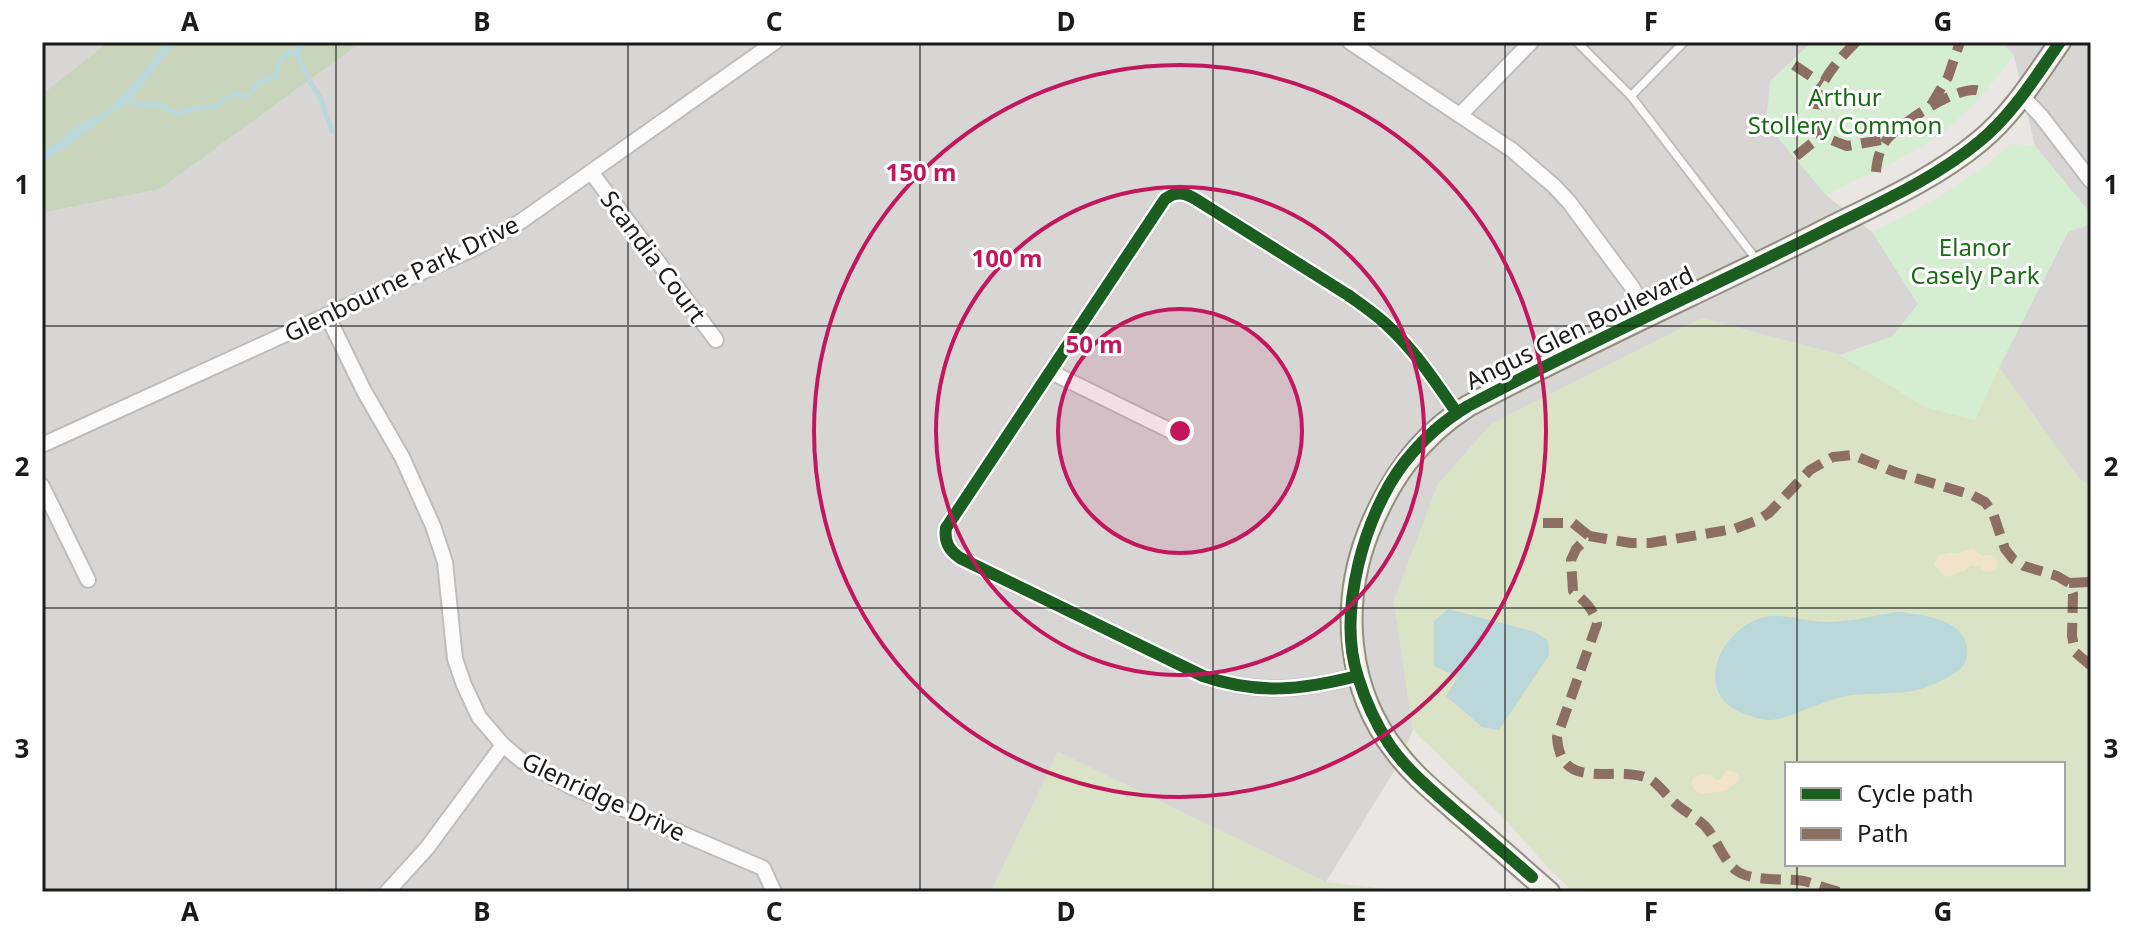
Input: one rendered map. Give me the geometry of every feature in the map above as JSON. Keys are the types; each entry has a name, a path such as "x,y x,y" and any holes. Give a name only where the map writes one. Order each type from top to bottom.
{"street":[{"name":"Glenbourne Park Drive","path":"42,445 479,246 520,222 775,42"},
{"path":"1460,115 1531,42"},
{"name":"Angus Glen Boulevard","path":"1549,892 1405,764 1381,730 1357,676 1351,610 1355,581 1365,541 1391,483 1403,464 1432,433 1457,413 1947,166 1983,139 2008,113 2060,42"},
{"path":"1358,44 1512,150 1554,186 1632,287 1648,316"},
{"path":"2022,96 2091,181"},
{"name":"Scandia Court","path":"591,172 716,340"},
{"path":"1357,676 1290,689 1226,684 1181,666 960,558 947,544 945,536 950,521 1165,199 1175,193 1184,193 1370,311 1389,326 1414,354 1457,413"},
{"name":"Glenridge Drive","path":"327,315 427,511 445,562 455,659 479,717 503,745 522,761 572,787 763,868 774,892"},
{"path":"1051,372 1173,432"},
{"path":"42,486 88,580"},
{"path":"387,892 427,848 503,745"}],"lane":[{"path":"1577,42 1631,96 1759,263"},
{"path":"1631,96 1684,42"}],"shaded area":[{"path":"42,42 108,42 42,94"},
{"path":"362,42 1812,42 1771,81 1826,195 1872,232 1918,304 1893,336 1840,355 1701,318 1438,484 1394,601 1413,730 1399,763 1326,882 1058,752 991,892 42,892 42,213 160,189"},
{"path":"2002,42 2091,42 2091,214 2035,146 2014,56"},
{"path":"2091,224 2091,486 2080,480 1999,367 2068,232"}],"green space":[{"path":"108,42 362,42 160,189 42,213 42,94"},
{"name":"Arthur Stollery Common","path":"1812,42 2002,42 2014,55 1969,109 1937,136 1897,160 1826,195 1766,124 1770,81"},
{"name":"Elanor Casely Park","path":"2010,144 2035,146 2091,214 2091,224 2068,232 1975,420 1925,407 1840,355 1893,336 1918,304 1872,232 1961,183"},
{"path":"1701,318 1840,355 1925,407 1975,420 1999,367 2080,480 2091,486 2091,892 1574,892 1504,818 1413,730 1394,601 1438,484 1491,424"},
{"path":"1058,752 1326,882 1378,888 1385,892 991,892"}],"sand":[{"path":"1974,548 1982,556 1996,557 1996,569 1989,572 1981,570 1980,565 1971,565 1950,577 1943,575 1934,565 1938,556"},
{"path":"1727,770 1735,772 1739,780 1726,791 1698,793 1691,785 1693,778 1702,774 1719,780"}],"water":[{"path":"163,42 172,42 168,53 130,101 64,149 42,161 42,151 58,143 77,125 106,112 140,76"},
{"path":"1448,609 1535,632 1548,641 1549,655 1499,730 1482,727 1446,696 1458,677 1434,666 1434,621"},
{"path":"1899,612 1938,619 1956,628 1966,644 1964,665 1946,678 1918,690 1844,696 1771,720 1732,708 1721,697 1716,685 1719,658 1736,633 1749,623 1778,616 1835,622"}],"waterway":[{"path":"297,53 303,42"},
{"path":"130,101 143,105 158,104 177,114 196,108 215,107 233,94 248,96 259,82 274,77 287,52 297,53"},
{"path":"297,53 320,97 332,131"}],"marked path":[{"path":"1856,42 1836,64 1820,91 1815,110 1821,136 1847,146 1887,139"},
{"path":"1931,105 1948,77 1960,42"},
{"path":"1794,65 1822,84"},
{"path":"1876,172 1883,145 1906,123 1954,95 1975,90 1987,93"},
{"path":"1796,156 1821,136"},
{"path":"1839,892 1804,881 1760,878 1737,871 1705,826 1650,779 1636,775 1579,772 1568,766 1561,755 1557,737 1597,624 1591,610 1573,591 1571,560 1576,549 1589,536 1650,543 1734,529 1769,513 1810,470 1833,457 1853,455 1985,502 1993,513 2005,549 2013,559 2069,583 2073,594 2072,636 2075,652 2091,666"},
{"path":"1543,523 1573,523 1589,536"},
{"path":"2069,583 2091,582"}],"cycle path":[{"path":"1532,877 1403,762 1371,712 1361,686 1352,652 1353,595 1366,537 1390,484 1426,439 1468,406 1880,203 1942,168 1980,141 2003,119 2060,42"},
{"path":"1357,676 1317,685 1280,688 1243,686 1203,676 960,558 948,545 946,528 1165,199 1174,194 1193,198 1374,314 1408,347 1457,413"}]}
